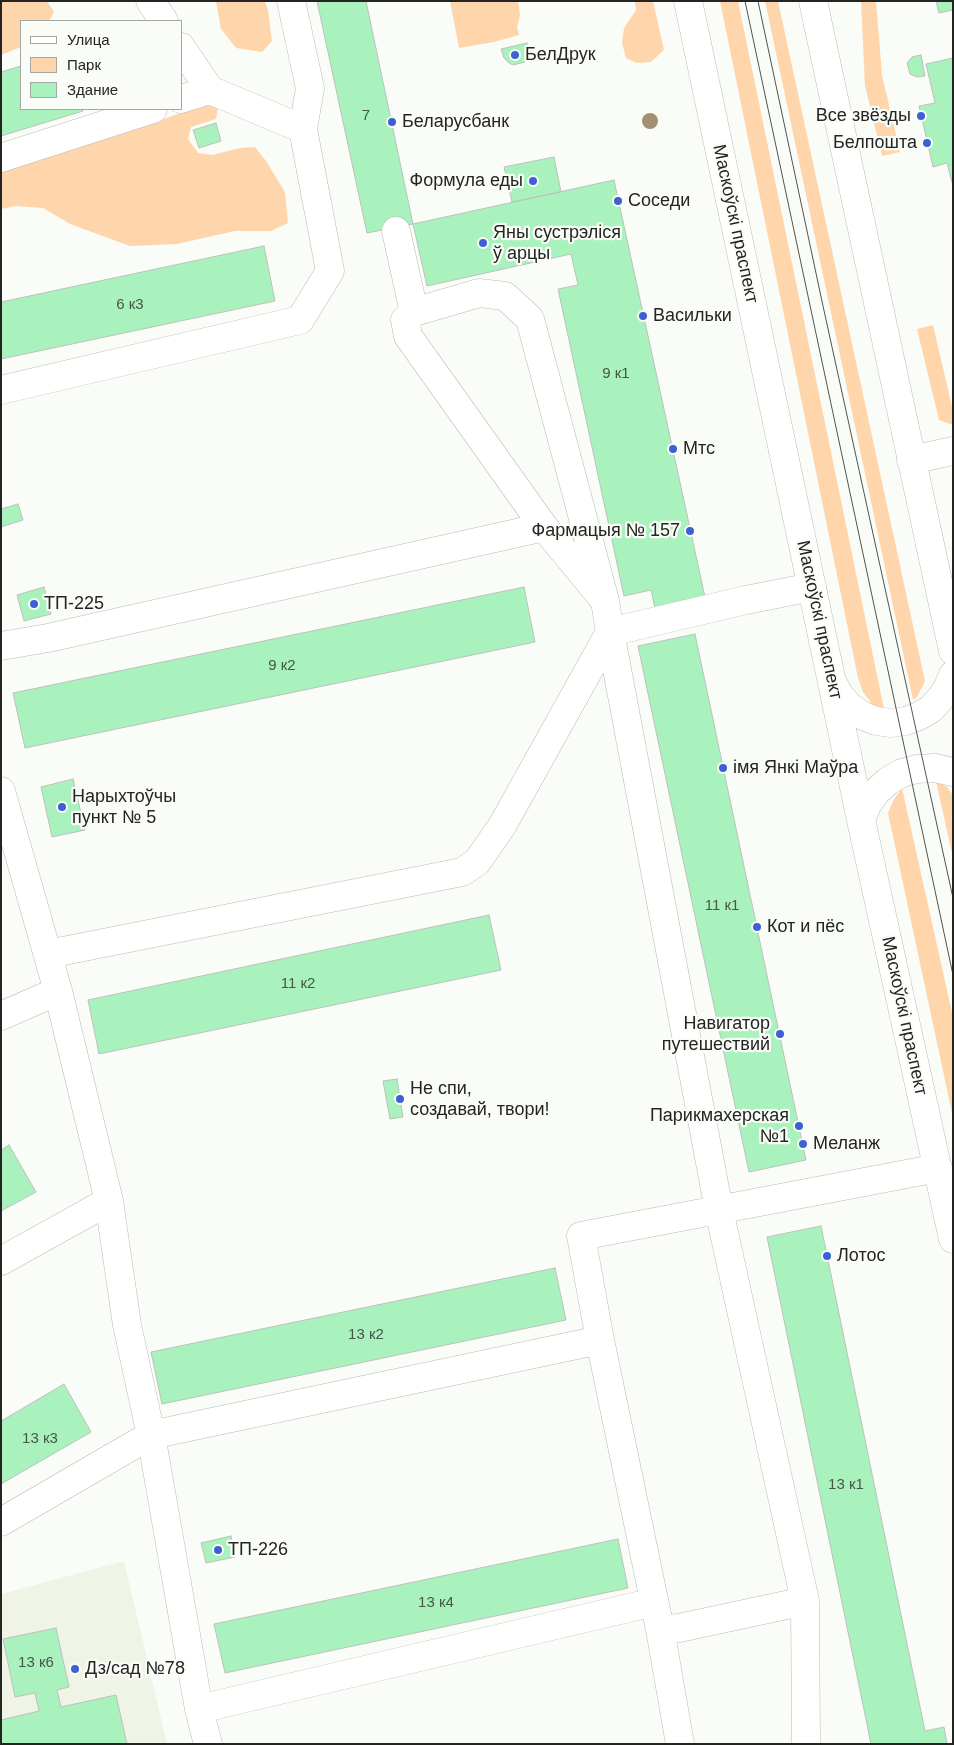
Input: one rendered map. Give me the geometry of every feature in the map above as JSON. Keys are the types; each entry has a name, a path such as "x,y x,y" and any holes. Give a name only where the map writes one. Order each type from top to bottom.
{"main road":[{"path":"150,1 163,20"},
{"path":"1,390 300,320 330,271 303,129 310,88 292,1"},
{"name":"Маскоўскі праспект","path":"688,1 861,820 953,1239"},
{"path":"813,1 953,651"},
{"path":"182,48 210,90 303,129"},
{"path":"182,100 210,90"},
{"path":"1,158 150,110"},
{"path":"396,231 414,312"},
{"path":"605,601 544,527 408,336 405,320 414,312 479,293 505,296 530,319 605,601 719,1210 805,1601 806,1744"},
{"path":"911,460 953,451"},
{"path":"1,646 86,629 544,527"},
{"path":"48,954 462,872 477,862 502,826 610,632 812,586"},
{"path":"832,681 839,695 861,715 876,721 891,723 914,718 931,709 941,698 953,675"},
{"path":"861,820 867,805 876,792 888,781 902,773 917,769 935,768 953,772"},
{"path":"1,791 58,991 109,1201 127,1325 151,1435 199,1709 208,1744"},
{"path":"1,1016 58,991"},
{"path":"680,1744 660,1629 600,1340 581,1236 938,1168"},
{"path":"1,1261 109,1201"},
{"path":"1,1522 151,1435 600,1340"},
{"path":"660,1629 679,1628 805,1601"},
{"path":"199,1709 654,1602"}],"shaded area":[{"name":"Дз/сад №78","path":"124,1561 167,1744 1,1744 1,1594"}],"green space":[{"path":"1,1 47,1 54,12 50,20 20,20 20,47 1,55"},
{"path":"216,1 265,1 272,41 262,52 236,48 221,29"},
{"path":"450,1 518,1 520,16 517,27 519,35 494,42 459,48"},
{"path":"635,1 653,1 664,50 651,62 637,63 626,58 622,43 624,28 636,10"},
{"path":"720,1 738,1 884,709 874,707 863,692 858,678"},
{"path":"765,1 778,1 925,681 917,697 913,700"},
{"path":"861,1 876,1 882,75 900,152 882,156 865,86"},
{"path":"204,104 218,108 216,119 191,127 188,139 198,153 212,155 240,148 255,147 285,192 288,223 271,231 235,231 177,244 130,246 70,224 43,208 15,206 1,209 1,168 60,148 164,119"},
{"path":"933,325 953,411 953,425 939,420 917,329"},
{"path":"936,781 947,787 953,795 953,858"},
{"path":"902,788 953,1017 953,1118 888,813 894,799"}],"building":[{"path":"317,1 366,1 413,224 367,233"},
{"path":"936,1 953,1 953,10 939,13"},
{"name":"БелДрук","path":"527,43 529,52 525,62 513,65 504,58 501,49"},
{"path":"921,55 925,76 917,77 910,74 907,63 912,57"},
{"path":"953,58 953,186 947,163 933,167 919,106 935,103 926,64"},
{"path":"20,66 20,110 83,111 1,136 1,72"},
{"path":"216,123 221,141 199,148 193,130"},
{"name":"Формула еды","path":"554,157 561,192 512,202 504,167"},
{"path":"614,180 705,597 655,608 651,590 624,596 558,289 578,285 571,254 427,286 413,224"},
{"path":"264,246 275,301 1,359 1,302"},
{"path":"18,504 23,520 1,527 1,509"},
{"name":"ТП-225","path":"44,587 51,614 24,621 17,595"},
{"path":"524,587 535,642 25,748 13,693"},
{"path":"695,634 806,1160 749,1172 638,646"},
{"name":"Нарыхтоўчы пункт № 5","path":"73,779 85,830 52,837 41,787"},
{"path":"489,915 501,970 99,1054 88,1000"},
{"path":"397,1079 403,1117 390,1119 383,1081"},
{"path":"9,1145 36,1192 1,1211 1,1150"},
{"path":"821,1226 925,1731 944,1727 947,1744 871,1744 767,1237"},
{"path":"555,1268 566,1320 162,1404 151,1352"},
{"path":"64,1384 91,1432 1,1484 1,1421"},
{"name":"ТП-226","path":"231,1536 235,1557 206,1563 201,1543"},
{"path":"618,1539 628,1588 225,1673 214,1624"},
{"path":"56,1628 69,1687 57,1690 61,1707 116,1695 127,1744 1,1744 1,1720 39,1711 35,1693 15,1697 3,1639"}],"tram line":[{"path":"745,1 953,975"},
{"path":"758,1 953,898"}],"place":[{"name":"БелДрук","path":"515,55"},
{"name":"Все звёзды","path":"921,116"},
{"name":"Беларусбанк","path":"392,122"},
{"name":"Белпошта","path":"927,143"},
{"name":"Формула еды","path":"533,181"},
{"name":"Соседи","path":"618,201"},
{"name":"Яны сустрэліся ў арцы","path":"483,243"},
{"name":"Васильки","path":"643,316"},
{"name":"Мтс","path":"673,449"},
{"name":"Фармацыя № 157","path":"690,531"},
{"name":"ТП-225","path":"34,604"},
{"name":"імя Янкі Маўра","path":"723,768"},
{"name":"Нарыхтоўчы пункт № 5","path":"62,807"},
{"name":"Кот и пёс","path":"757,927"},
{"name":"Навигатор путешествий","path":"780,1034"},
{"name":"Не спи, создавай, твори!","path":"400,1099"},
{"name":"Парикмахерская №1","path":"799,1126"},
{"name":"Меланж","path":"803,1144"},
{"name":"Лотос","path":"827,1256"},
{"name":"ТП-226","path":"218,1550"},
{"name":"Дз/сад №78","path":"75,1669"}]}
